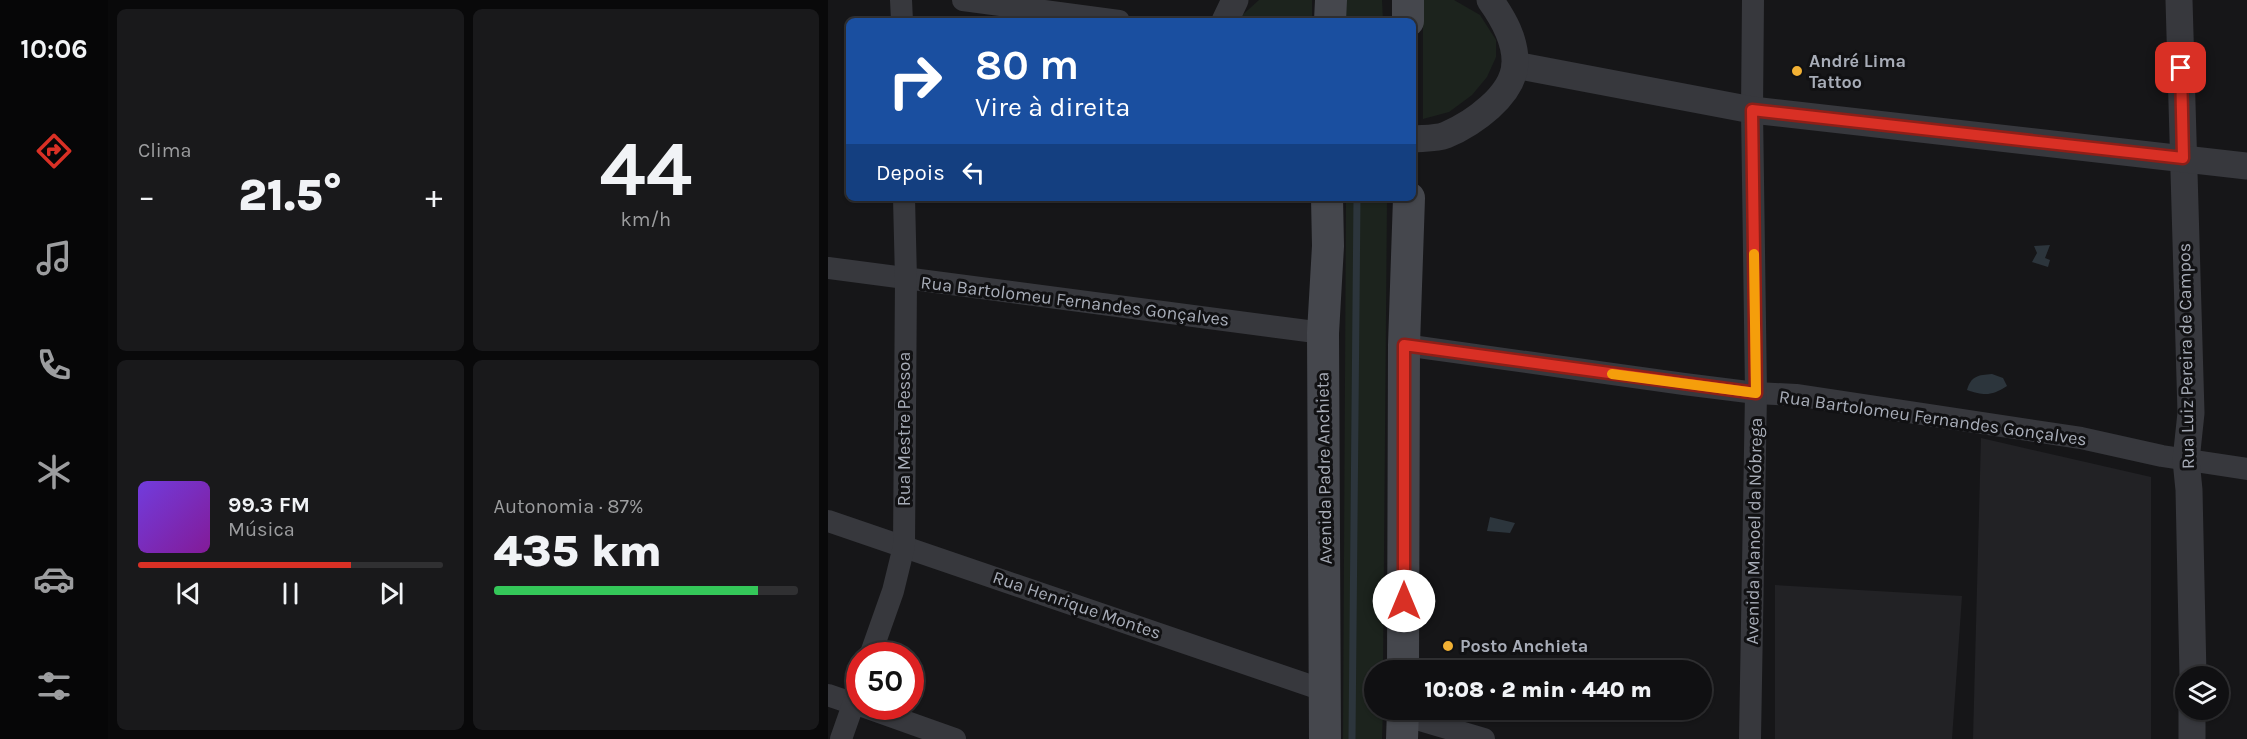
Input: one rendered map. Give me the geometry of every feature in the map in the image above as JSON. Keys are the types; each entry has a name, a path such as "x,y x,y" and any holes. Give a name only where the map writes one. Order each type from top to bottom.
{"main road":[{"path":"1330,18 1331,0"},
{"path":"1408,0 1408,18"},
{"name":"Avenida Padre Anchieta","path":"1325,739 1323,333 1328,201"},
{"path":"1403,660 1404,345 1409,201"}],"street":[{"path":"902,0 902,18"},
{"path":"963,0 1097,18"},
{"path":"1226,18 1235,0"},
{"path":"1416,139 1444,136 1482,115 1507,88 1515,65 1512,40 1503,19 1490,0"},
{"name":"Avenida Manoel da Nóbrega","path":"1750,739 1756,393 1752,110 1753,0"},
{"name":"Rua Luiz Pereira de Campos","path":"2179,0 2191,413 2186,460 2193,666"},
{"path":"1515,65 1752,110 2247,166"},
{"name":"Rua Mestre Pessoa","path":"875,642 904,546 906,279 904,201"},
{"name":"Rua Bartolomeu Fernandes Gonçalves","path":"828,268 1323,333"},
{"name":"Rua Bartolomeu Fernandes Gonçalves","path":"1404,345 1756,393 1796,395 2070,436 2186,460 2247,469"},
{"name":"Rua Henrique Montes","path":"828,521 1326,691"},
{"path":"828,695 846,698"},
{"path":"840,739 849,720"},
{"path":"908,720 955,739"},
{"path":"2192,720 2192,739"},
{"path":"1402,721 1484,739"}],"shaded area":[{"path":"1259,0 1312,0 1312,18 1239,18"},
{"path":"1345,0 1382,0 1383,18 1345,18"},
{"path":"1423,0 1454,0 1480,15 1496,40 1496,57 1487,77 1472,95 1449,112 1423,119"},
{"path":"1346,201 1387,201 1383,660 1364,660 1364,720 1383,720 1382,739 1343,739"},
{"path":"2050,245 2045,258 2050,260 2048,267 2032,262 2037,253 2034,246"},
{"path":"1992,374 2003,378 2007,386 1988,394 1967,390 1976,377"},
{"path":"1981,438 2151,477 2151,739 1973,739"},
{"path":"1490,517 1515,523 1510,533 1487,531"},
{"path":"1775,585 1962,596 1952,739 1775,739"}],"waterway":[{"path":"1352,739 1357,201"}],"slow traffic":[{"path":"1612,374 1756,393 1754,254"}],"place":[{"name":"André Lima Tattoo","path":"1797,71"},
{"name":"Posto Anchieta","path":"1448,646"}],"route":[{"path":"1404,601 1404,345 1756,393 1752,110 2183,158 2181,68"}]}
